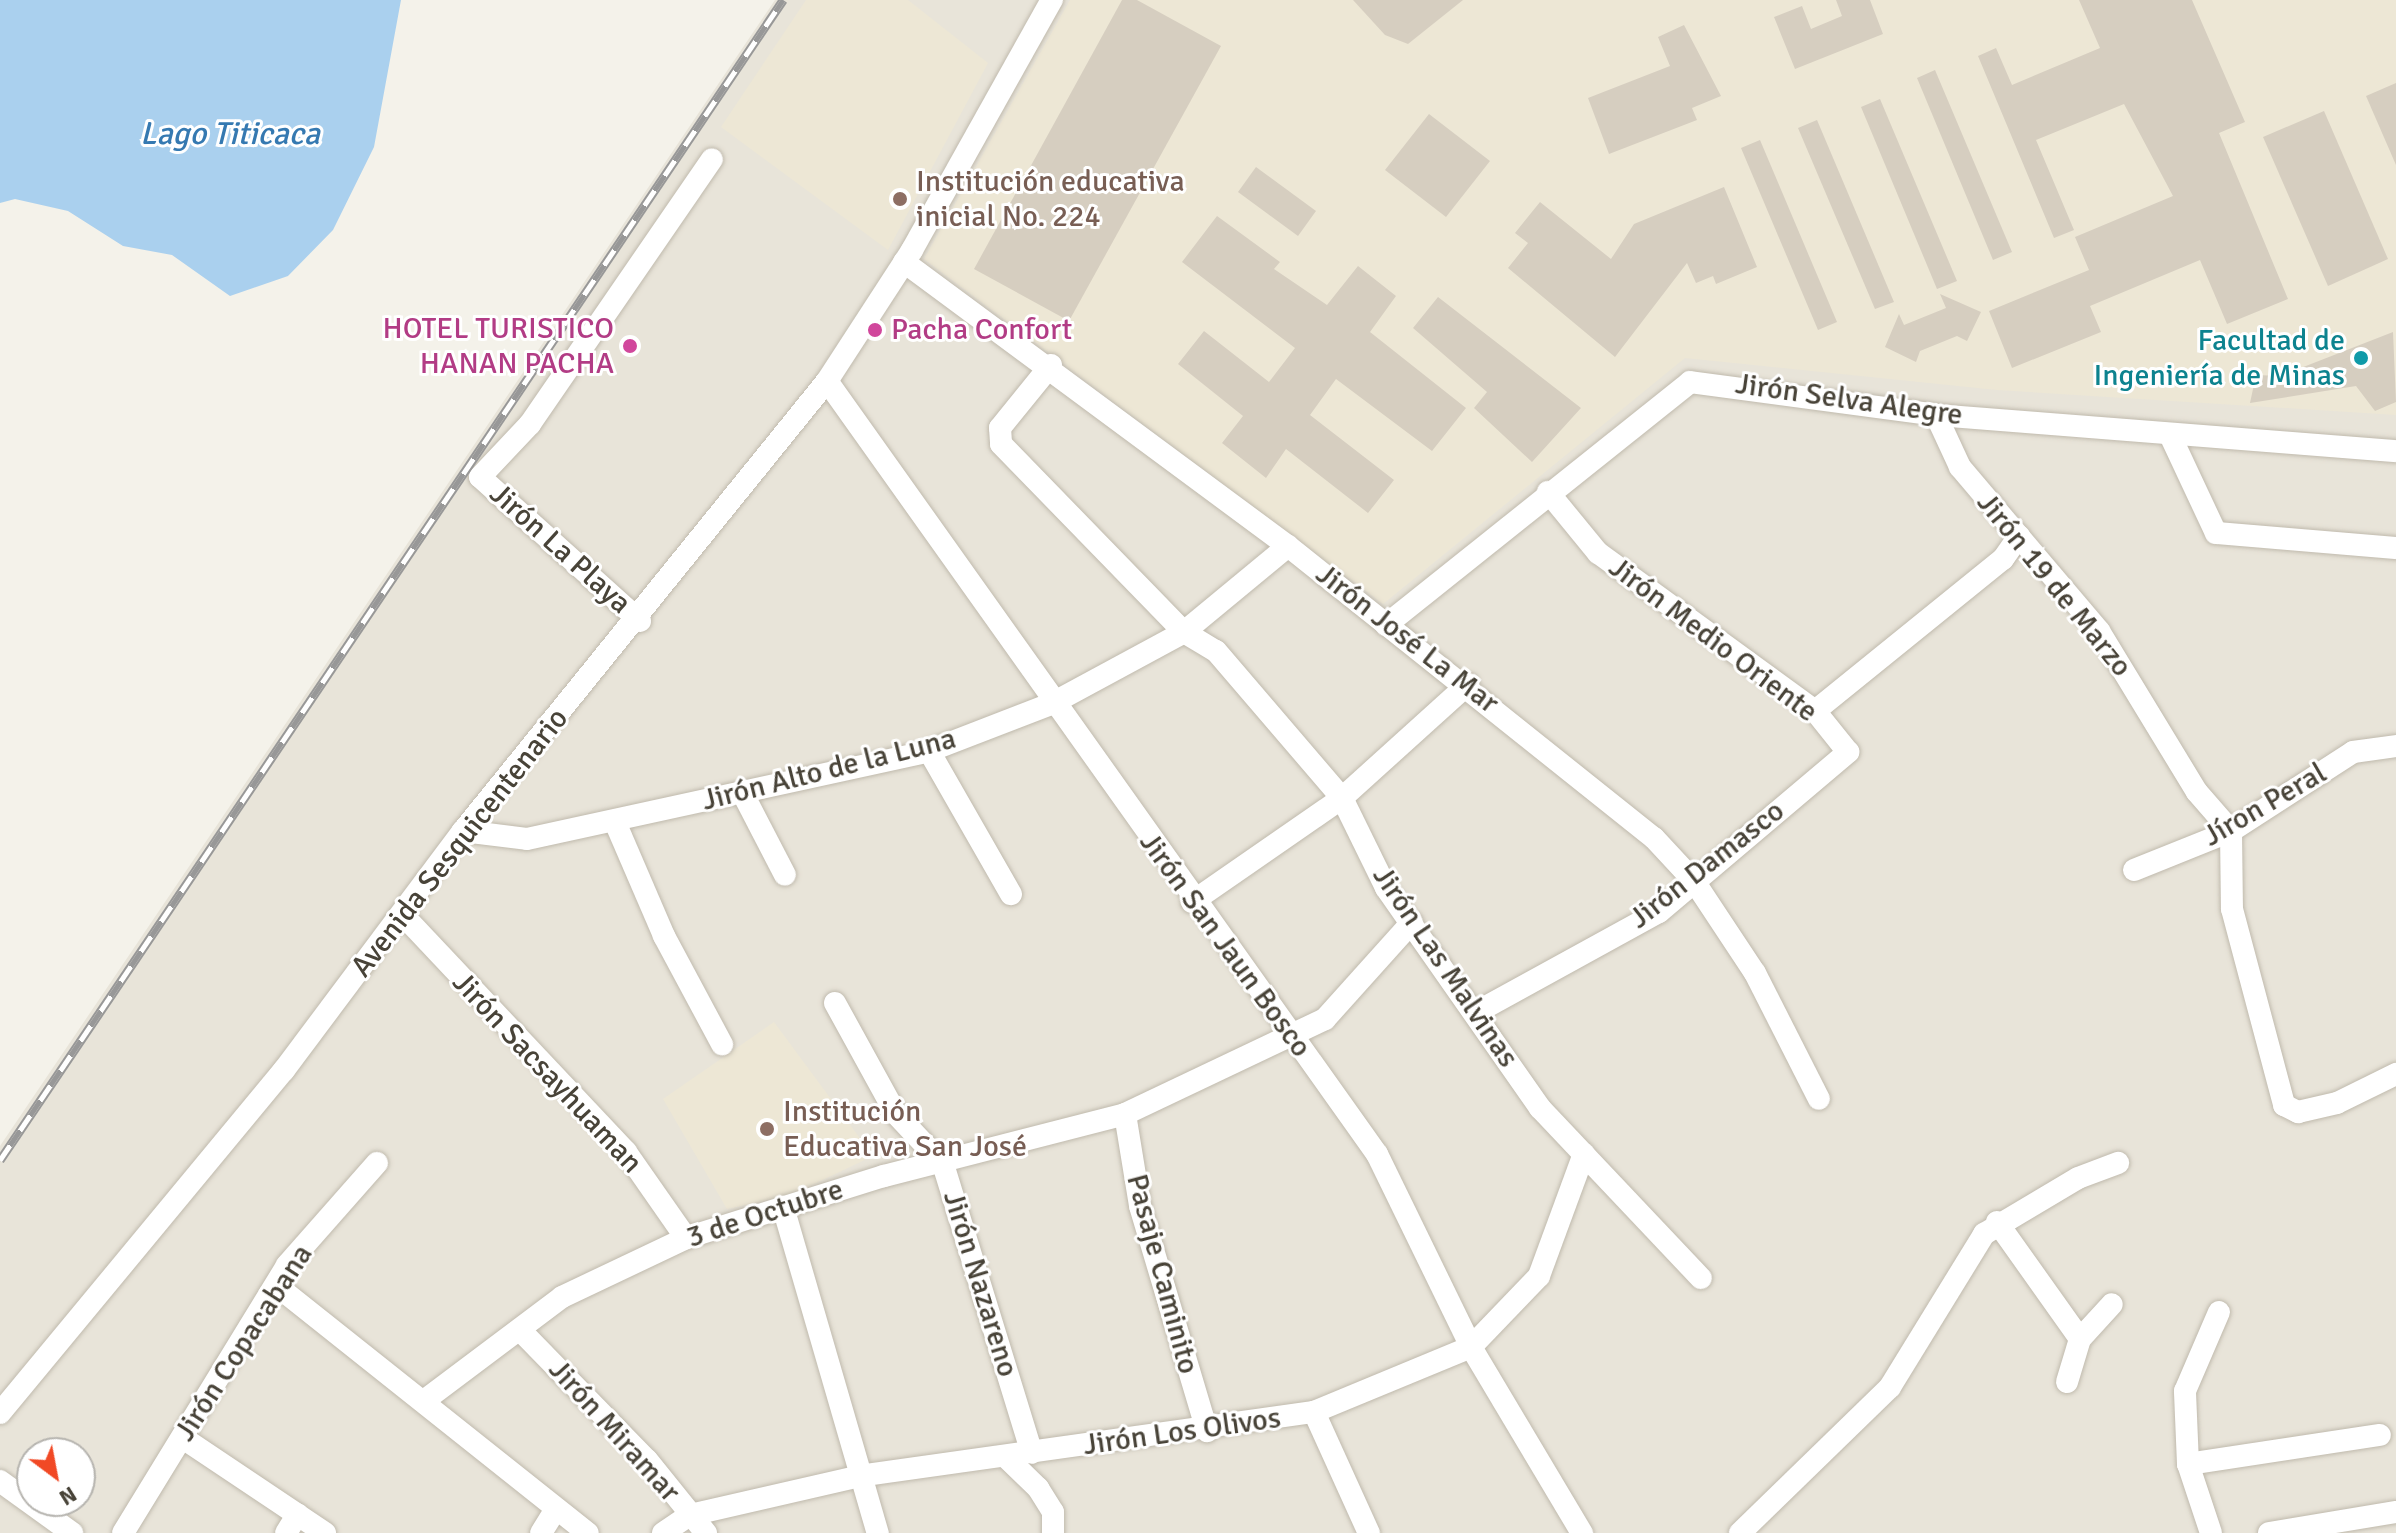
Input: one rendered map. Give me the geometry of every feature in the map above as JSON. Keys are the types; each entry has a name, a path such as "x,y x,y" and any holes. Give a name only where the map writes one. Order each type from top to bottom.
{"street":[{"name":"Avenida Sesquicentenario","path":"0,1413 284,1070 463,831 640,621 827,381 904,262 1052,0"},
{"name":"Jirón La Playa","path":"640,621 480,477 530,424 712,159"},
{"name":"Jirón José La Mar","path":"904,262 1051,365 1386,625 1468,684 1654,838 1694,881 1755,973 1819,1099"},
{"name":"Jirón Las Malvinas","path":"1051,365 1000,428 1001,444 1184,632 1216,651 1342,798 1386,888 1540,1108 1701,1278"},
{"name":"Jirón San Jaun Bosco","path":"827,381 1051,704 1377,1154 1471,1347 1582,1533"},
{"name":"Jirón Selva Alegre","path":"1386,625 1548,492 1690,382 1936,415 2396,451"},
{"name":"Jirón 19 de Marzo","path":"1936,415 1960,467 2099,631 2197,792 2231,831"},
{"path":"2170,435 2216,533 2396,548"},
{"name":"Jirón Medio Oriente","path":"1548,492 1598,553 1640,588 1815,711 1848,752"},
{"path":"1815,711 2003,559 2019,536"},
{"name":"Jirón Alto de la Luna","path":"463,831 527,839 929,751 1051,704 1184,632 1288,546"},
{"path":"1192,902 1342,798 1468,684"},
{"name":"Jíron Peral","path":"2134,870 2231,831 2353,752 2396,746"},
{"path":"929,751 1011,894"},
{"name":"Jirón Damasco","path":"1475,1013 1659,912 1848,752"},
{"path":"742,792 785,875"},
{"path":"615,822 664,936 722,1044"},
{"path":"2231,831 2232,909 2284,1105 2298,1112 2337,1103 2396,1074"},
{"name":"Jirón Sacsayhuaman","path":"402,914 626,1152 686,1238"},
{"name":"3 de Octubre","path":"425,1400 521,1331 562,1297 686,1238 783,1207 1125,1114 1325,1019 1412,922"},
{"name":"Jirón Nazareno","path":"835,1003 896,1114 943,1164 1032,1453"},
{"name":"Pasaje Caminito","path":"1125,1114 1140,1206 1207,1431"},
{"name":"Jirón Los Olivos","path":"663,1533 690,1515 865,1475 1207,1431 1314,1412 1471,1347 1539,1276 1584,1154"},
{"name":"Jirón Copacabana","path":"123,1533 277,1286 377,1163"},
{"path":"1740,1533 1890,1387 1962,1262 1997,1222 2118,1163"},
{"path":"783,1207 865,1475 878,1533"},
{"path":"1997,1222 2080,1339"},
{"path":"277,1286 425,1400 555,1511 588,1533"},
{"path":"2067,1382 2080,1339 2112,1304"},
{"path":"2211,1533 2188,1464 2185,1391 2219,1312"},
{"name":"Jirón Miramar","path":"521,1331 647,1460 706,1533"},
{"path":"1314,1412 1369,1533"},
{"path":"2188,1464 2287,1443 2380,1435"},
{"path":"183,1438 292,1524 325,1533"},
{"path":"1006,1457 1038,1488 1053,1512 1053,1533"},
{"path":"0,1481 72,1533"},
{"path":"541,1533 555,1511"},
{"path":"2269,1533 2396,1512"}],"shaded area":[{"path":"775,0 2396,0 2396,1533 0,1533 0,1146"},
{"path":"806,0 908,0 988,63 888,250 721,127"},
{"path":"1070,0 2396,0 2396,415 1997,390 1685,358 1383,604 924,259"},
{"name":"Institución Educativa San José","path":"774,1022 873,1156 791,1195 727,1209 663,1099"}],"water":[{"name":"Lago Titicaca","path":"0,0 401,0 374,147 333,230 288,276 230,296 172,255 123,246 68,211 15,199 0,203"}],"building":[{"path":"1122,0 1137,0 1221,46 1069,321 974,269"},
{"path":"1353,0 1463,0 1408,44 1385,35"},
{"path":"1836,0 1870,0 1883,34 1795,69 1774,17 1802,6 1811,29 1842,16"},
{"path":"2079,0 2192,0 2245,122 2219,133 2288,299 2227,324 2200,260 2090,306 2101,332 2012,368 1989,311 2089,270 2075,237 2173,196 2124,104 2036,140 2074,230 2054,238 1978,56 1996,48 2012,85 2100,48"},
{"path":"1684,25 1721,96 1692,108 1697,120 1609,154 1588,98 1670,66 1658,37"},
{"path":"1935,70 2012,252 1993,260 1917,78"},
{"path":"2396,83 2396,165 2366,96"},
{"path":"1880,99 1957,281 1937,289 1861,107"},
{"path":"2324,111 2388,259 2328,286 2263,137"},
{"path":"1429,114 1490,161 1446,217 1385,170"},
{"path":"1817,120 1894,302 1875,309 1798,128"},
{"path":"1760,140 1837,322 1818,330 1741,148"},
{"path":"1256,167 1316,211 1298,236 1238,192"},
{"path":"1724,187 1757,267 1716,284 1713,276 1696,283 1687,263 1615,357 1508,268 1528,243 1515,233 1540,202 1611,259 1634,224"},
{"path":"1217,216 1280,262 1274,269 1327,305 1358,266 1396,296 1370,332 1466,408 1432,451 1336,379 1310,415 1394,480 1368,513 1286,449 1266,478 1222,443 1243,416 1178,364 1204,331 1269,382 1295,348 1182,262"},
{"path":"1940,294 1981,312 1967,341 1957,336 1920,351 1916,362 1885,347 1899,314 1904,325 1946,308"},
{"path":"1438,297 1581,408 1532,462 1474,408 1487,392 1413,328"},
{"name":"Facultad de Ingeniería de Minas","path":"2393,332 2396,402 2375,411 2356,386 2250,403 2256,375 2280,376"}],"railway":[{"path":"0,1160 783,0"}],"place":[{"name":"Institución educativa inicial No. 224","path":"900,199"},
{"name":"Pacha Confort","path":"875,330"},
{"name":"HOTEL TURISTICO HANAN PACHA","path":"630,346"},
{"name":"Facultad de Ingeniería de Minas","path":"2361,358"},
{"name":"Institución Educativa San José","path":"767,1129"}]}
